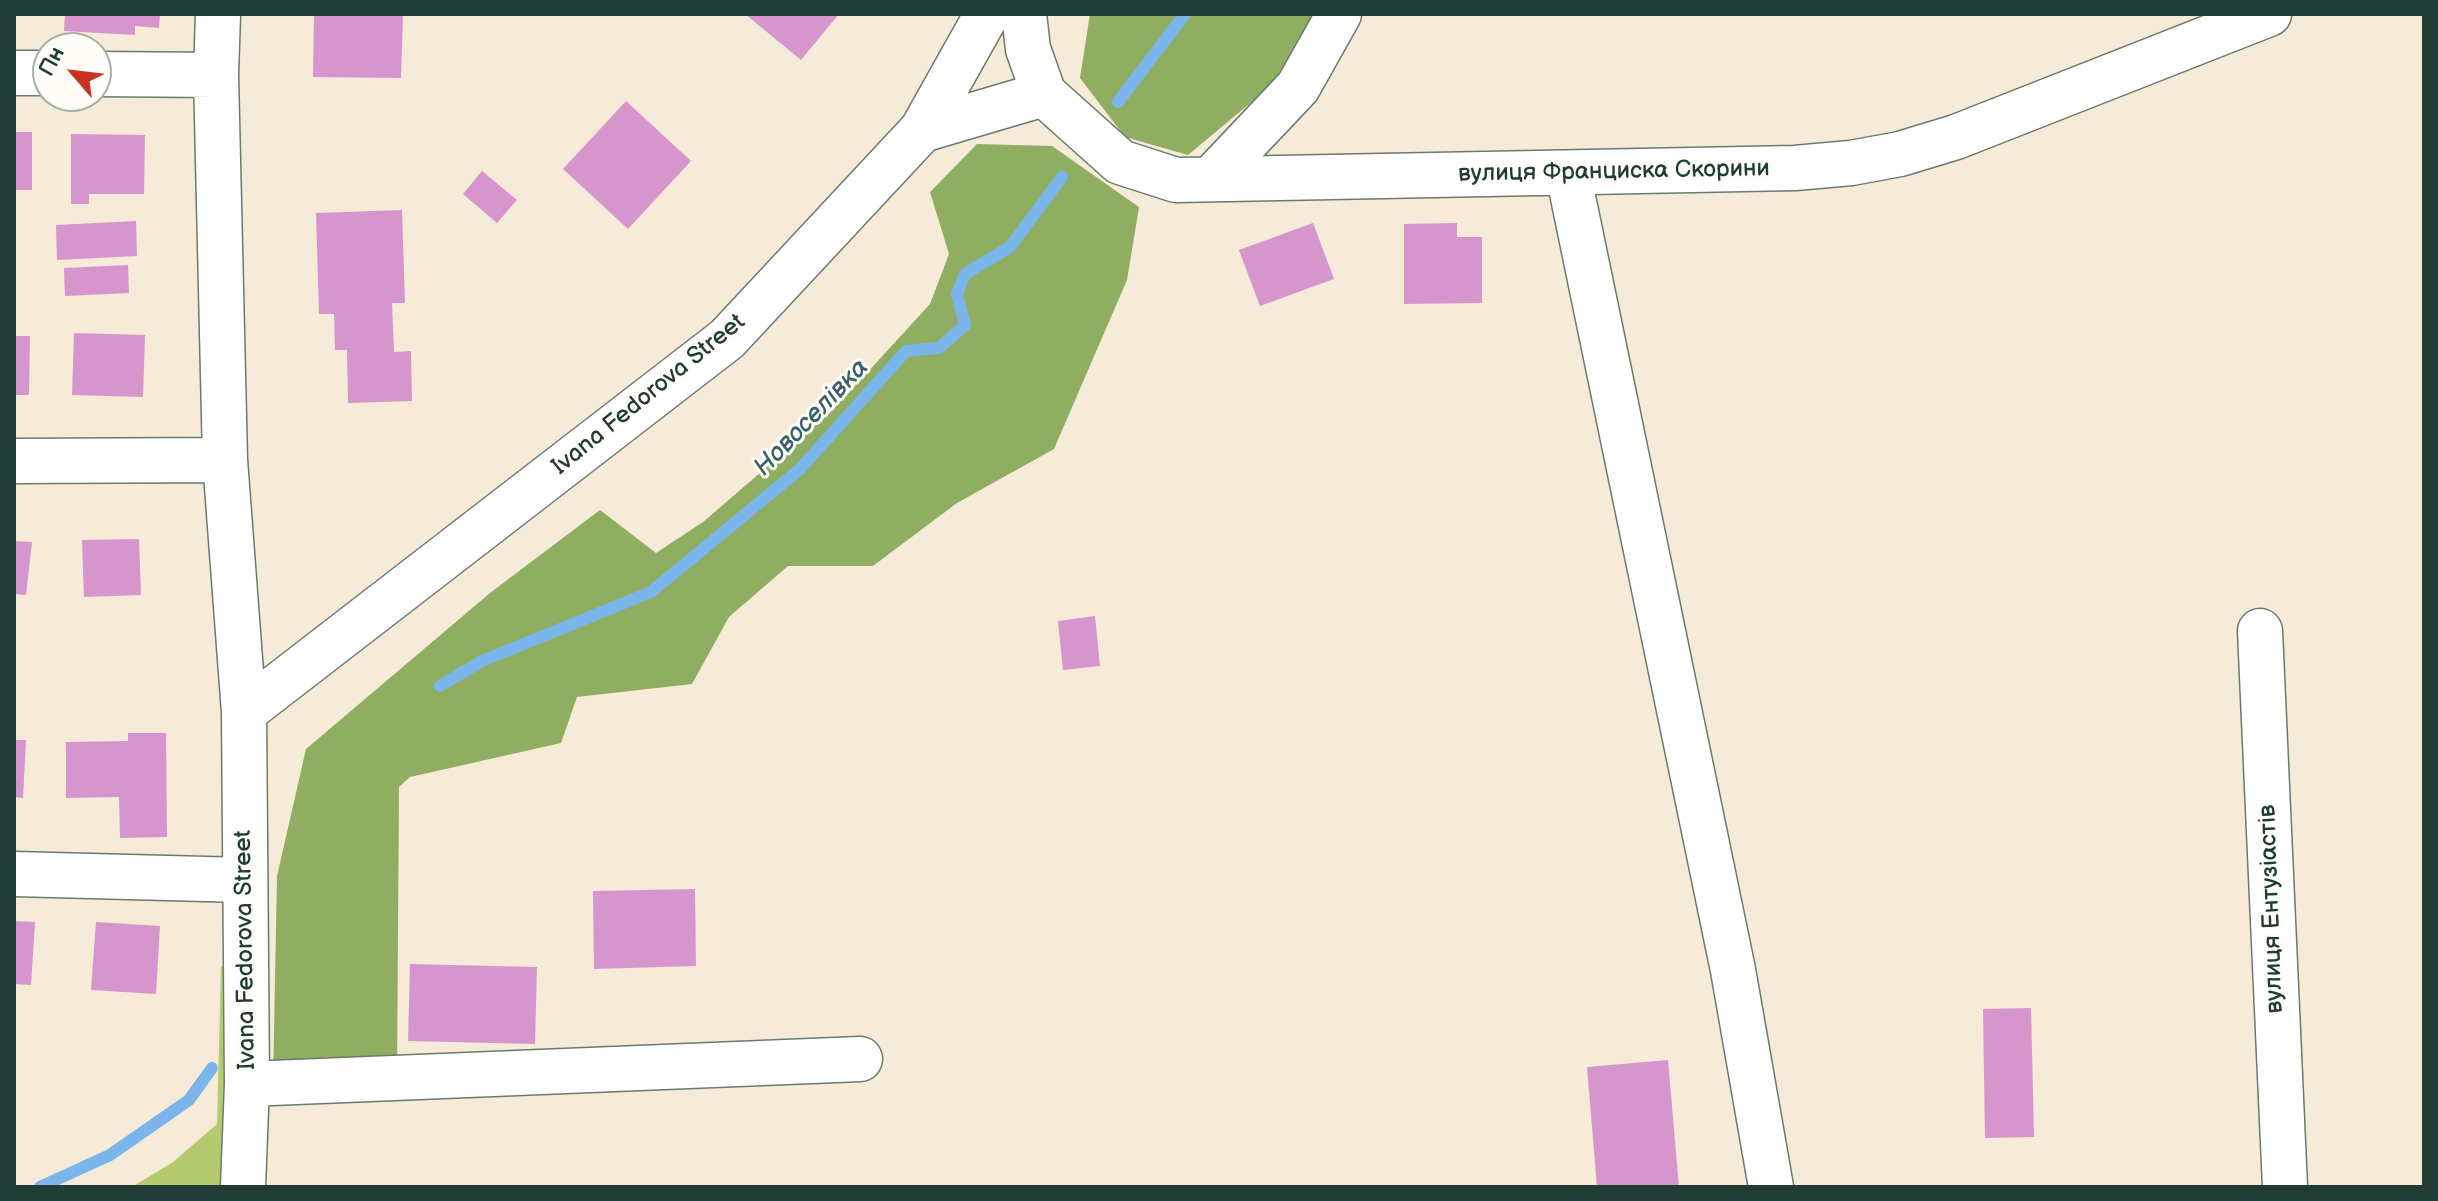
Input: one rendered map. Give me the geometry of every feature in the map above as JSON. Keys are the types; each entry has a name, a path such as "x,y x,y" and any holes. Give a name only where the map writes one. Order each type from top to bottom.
{"street":[{"name":"Ivana Fedorova Street","path":"218,14 216,75 225,460 244,712 247,1084 243,1187"},
{"name":"Ivana Fedorova Street","path":"244,712 727,339 922,130 987,14"},
{"name":"вулиця Франциска Скорини","path":"1024,14 1028,49 1044,94 1120,162 1176,180 1795,168 1851,163 1900,154 1956,137 2269,14"},
{"path":"1211,179 1298,87 1339,14"},
{"path":"112,74 216,75"},
{"path":"922,130 1044,94"},
{"path":"1568,173 1733,970 1771,1187"},
{"path":"14,461 225,460"},
{"name":"вулиця Ентузіастів","path":"2260,631 2285,1187"},
{"path":"14,874 244,880"},
{"path":"247,1084 860,1059"}],"green space":[{"path":"1090,14 1314,14 1272,85 1188,155 1125,137 1080,78"},
{"path":"977,144 1052,146 1139,207 1127,280 1054,449 957,503 873,566 788,566 729,617 692,684 577,697 561,743 410,777 399,787 397,1078 273,1084 277,876 306,749 490,593 600,510 656,553 703,522 832,411 930,304 949,254 930,192"},
{"path":"221,966 245,978 243,1187 132,1187 173,1162 217,1124"}],"building":[{"path":"65,14 160,14 159,28 135,26 135,35 64,31"},
{"path":"314,14 403,14 401,78 313,77"},
{"path":"745,14 839,14 801,60"},
{"path":"626,101 691,161 628,229 563,169"},
{"path":"14,132 32,132 32,190 14,190"},
{"path":"71,134 145,135 144,194 89,194 89,204 71,204"},
{"path":"482,171 517,200 497,223 463,194"},
{"path":"402,210 405,303 392,303 394,352 411,351 412,401 348,403 347,350 335,350 334,314 319,314 316,213"},
{"path":"136,221 137,256 57,260 56,225"},
{"path":"1313,223 1334,279 1260,306 1239,250"},
{"path":"1457,223 1457,237 1482,237 1482,303 1404,304 1404,224"},
{"path":"128,265 129,293 65,296 64,268"},
{"path":"74,333 145,335 143,397 72,395"},
{"path":"14,336 30,336 29,395 14,395"},
{"path":"139,539 141,595 84,597 82,540"},
{"path":"14,541 32,542 26,595 14,594"},
{"path":"1095,616 1100,666 1063,670 1058,621"},
{"path":"128,733 166,733 167,837 120,838 119,797 66,798 66,742 128,741"},
{"path":"14,740 26,740 23,798 14,797"},
{"path":"695,889 696,966 594,969 593,891"},
{"path":"14,921 35,922 31,985 14,984"},
{"path":"96,922 160,926 156,994 91,990"},
{"path":"410,964 537,967 535,1044 408,1041"},
{"path":"2031,1008 2034,1137 1985,1138 1983,1009"},
{"path":"1668,1060 1679,1187 1597,1187 1587,1067"}],"waterway":[{"name":"Новоселівка","path":"1118,102 1185,14"},
{"name":"Новоселівка","path":"440,686 482,661 651,592 800,469 906,351 939,348 965,325 957,294 965,274 1010,247 1062,177"},
{"name":"Новоселівка","path":"40,1187 110,1155 189,1100 212,1068"}]}
